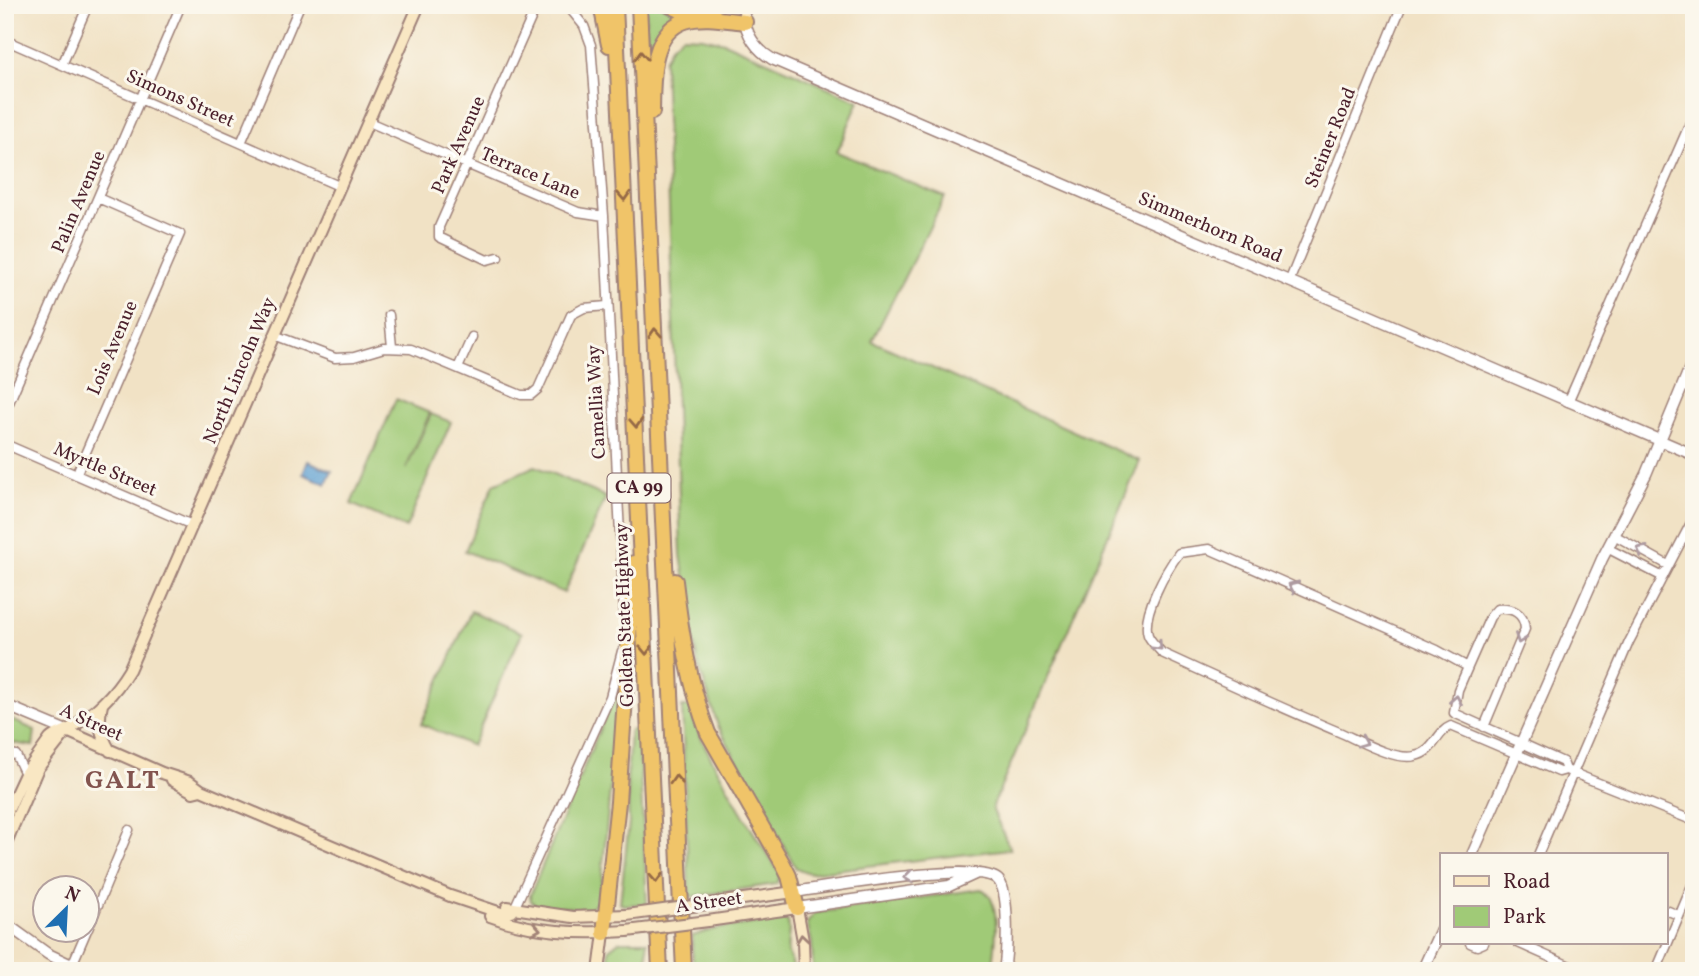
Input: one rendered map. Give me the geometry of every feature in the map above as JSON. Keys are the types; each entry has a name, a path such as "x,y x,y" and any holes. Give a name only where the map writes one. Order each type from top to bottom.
{"highway":[{"path":"601,5 606,24 621,147"},
{"name":"Golden State Highway","path":"615,5 660,971"},
{"name":"CA 99","path":"639,5 684,971"},
{"path":"668,5 680,10 744,13"},
{"path":"702,12 718,5"},
{"path":"648,187 654,68 662,42 678,24 686,21 744,13"},
{"path":"661,465 680,626 699,710 708,733 783,864 797,908"},
{"path":"604,933 618,802 639,488"}],"main road":[{"name":"North Lincoln Way","path":"67,731 102,705 129,670 419,5"},
{"path":"102,705 99,716 100,730 110,751"},
{"name":"A Street","path":"67,731 162,773 183,779 201,790 512,925 555,933 604,933 797,908"},
{"path":"5,817 26,774 54,734 67,731"},
{"path":"5,845 38,768 67,731"},
{"name":"A Street","path":"450,896 472,897 514,909 562,916 606,917 794,892"},
{"path":"797,908 803,941 804,971"},
{"path":"599,971 604,933"}],"street":[{"path":"62,65 88,5"},
{"name":"Palin Avenue","path":"5,412 181,5"},
{"path":"241,143 300,5"},
{"name":"Park Avenue","path":"498,257 486,260 439,237 439,227 537,5"},
{"name":"Camellia Way","path":"514,909 610,697 623,645 624,607 604,216 591,45 584,26 566,5"},
{"name":"Steiner Road","path":"1289,282 1402,5"},
{"name":"Simmerhorn Road","path":"744,13 757,47 772,59 1694,454"},
{"name":"Simons Street","path":"5,40 341,187"},
{"path":"1568,402 1694,114"},
{"name":"Terrace Lane","path":"369,122 578,212 604,216"},
{"name":"Lois Avenue","path":"76,475 180,234 98,198"},
{"path":"274,335 335,358 354,358 392,347 411,349 521,394 531,395 538,389 571,315 584,308 607,306"},
{"path":"389,315 392,347"},
{"path":"458,368 472,337"},
{"path":"1473,853 1607,548 1646,474 1694,358"},
{"name":"Myrtle Street","path":"5,444 192,525"},
{"path":"1539,853 1570,772 1629,642 1694,517"},
{"path":"1614,535 1668,565"},
{"path":"1607,548 1662,576"},
{"path":"1468,667 1437,650 1209,549 1179,553 1167,569 1147,618 1148,636 1162,653 1391,754 1415,757 1432,748 1445,729 1451,726 1559,772 1570,772 1694,821"},
{"path":"1484,727 1525,629 1521,615 1512,609 1497,609 1489,617 1458,690 1454,713 1484,727 1563,762 1570,772"},
{"name":"A Street","path":"5,705 67,731"},
{"path":"5,753 16,755 26,774"},
{"path":"102,894 129,830"},
{"name":"A Street","path":"794,892 950,872 993,876 1000,881 1004,903 1007,938 1004,971"},
{"name":"A Street","path":"797,908 948,886 976,874"},
{"path":"1668,940 1694,881"},
{"path":"1668,910 1678,915"},
{"path":"5,923 30,942 84,971"},
{"path":"1439,971 1424,968 1440,932"},
{"path":"72,965 81,944"},
{"path":"1520,944 1581,971"},
{"path":"1656,971 1667,944"}],"green space":[{"path":"645,5 660,5 683,15 659,39 647,40"},
{"path":"682,36 724,42 859,101 837,152 945,197 872,341 1140,461 992,808 1010,849 809,873 796,868 718,726 697,660 681,555 664,60 671,46"},
{"path":"396,399 430,413 406,469 431,414 451,422 406,528 351,504"},
{"path":"535,466 606,497 564,593 465,551 494,484"},
{"path":"471,611 522,633 472,746 421,724"},
{"path":"621,667 600,900 588,909 536,905 531,901 530,895 605,717"},
{"path":"682,707 690,707 711,757 745,819 779,872 780,877 776,884 689,897"},
{"path":"5,717 35,730 33,746 5,742"},
{"path":"630,730 638,730 647,904 623,905 620,903 629,823 627,782"},
{"path":"981,889 988,894 995,913 996,939 992,971 813,971 812,943 807,923 815,913"},
{"path":"783,919 788,922 788,953 794,971 693,971 692,936 715,929"},
{"path":"619,941 647,941 648,971 615,971 615,965 609,958 609,949"}],"water":[{"path":"308,461 332,471 326,484 303,474"}],"district":[{"name":"GALT","path":"123,781"}]}
